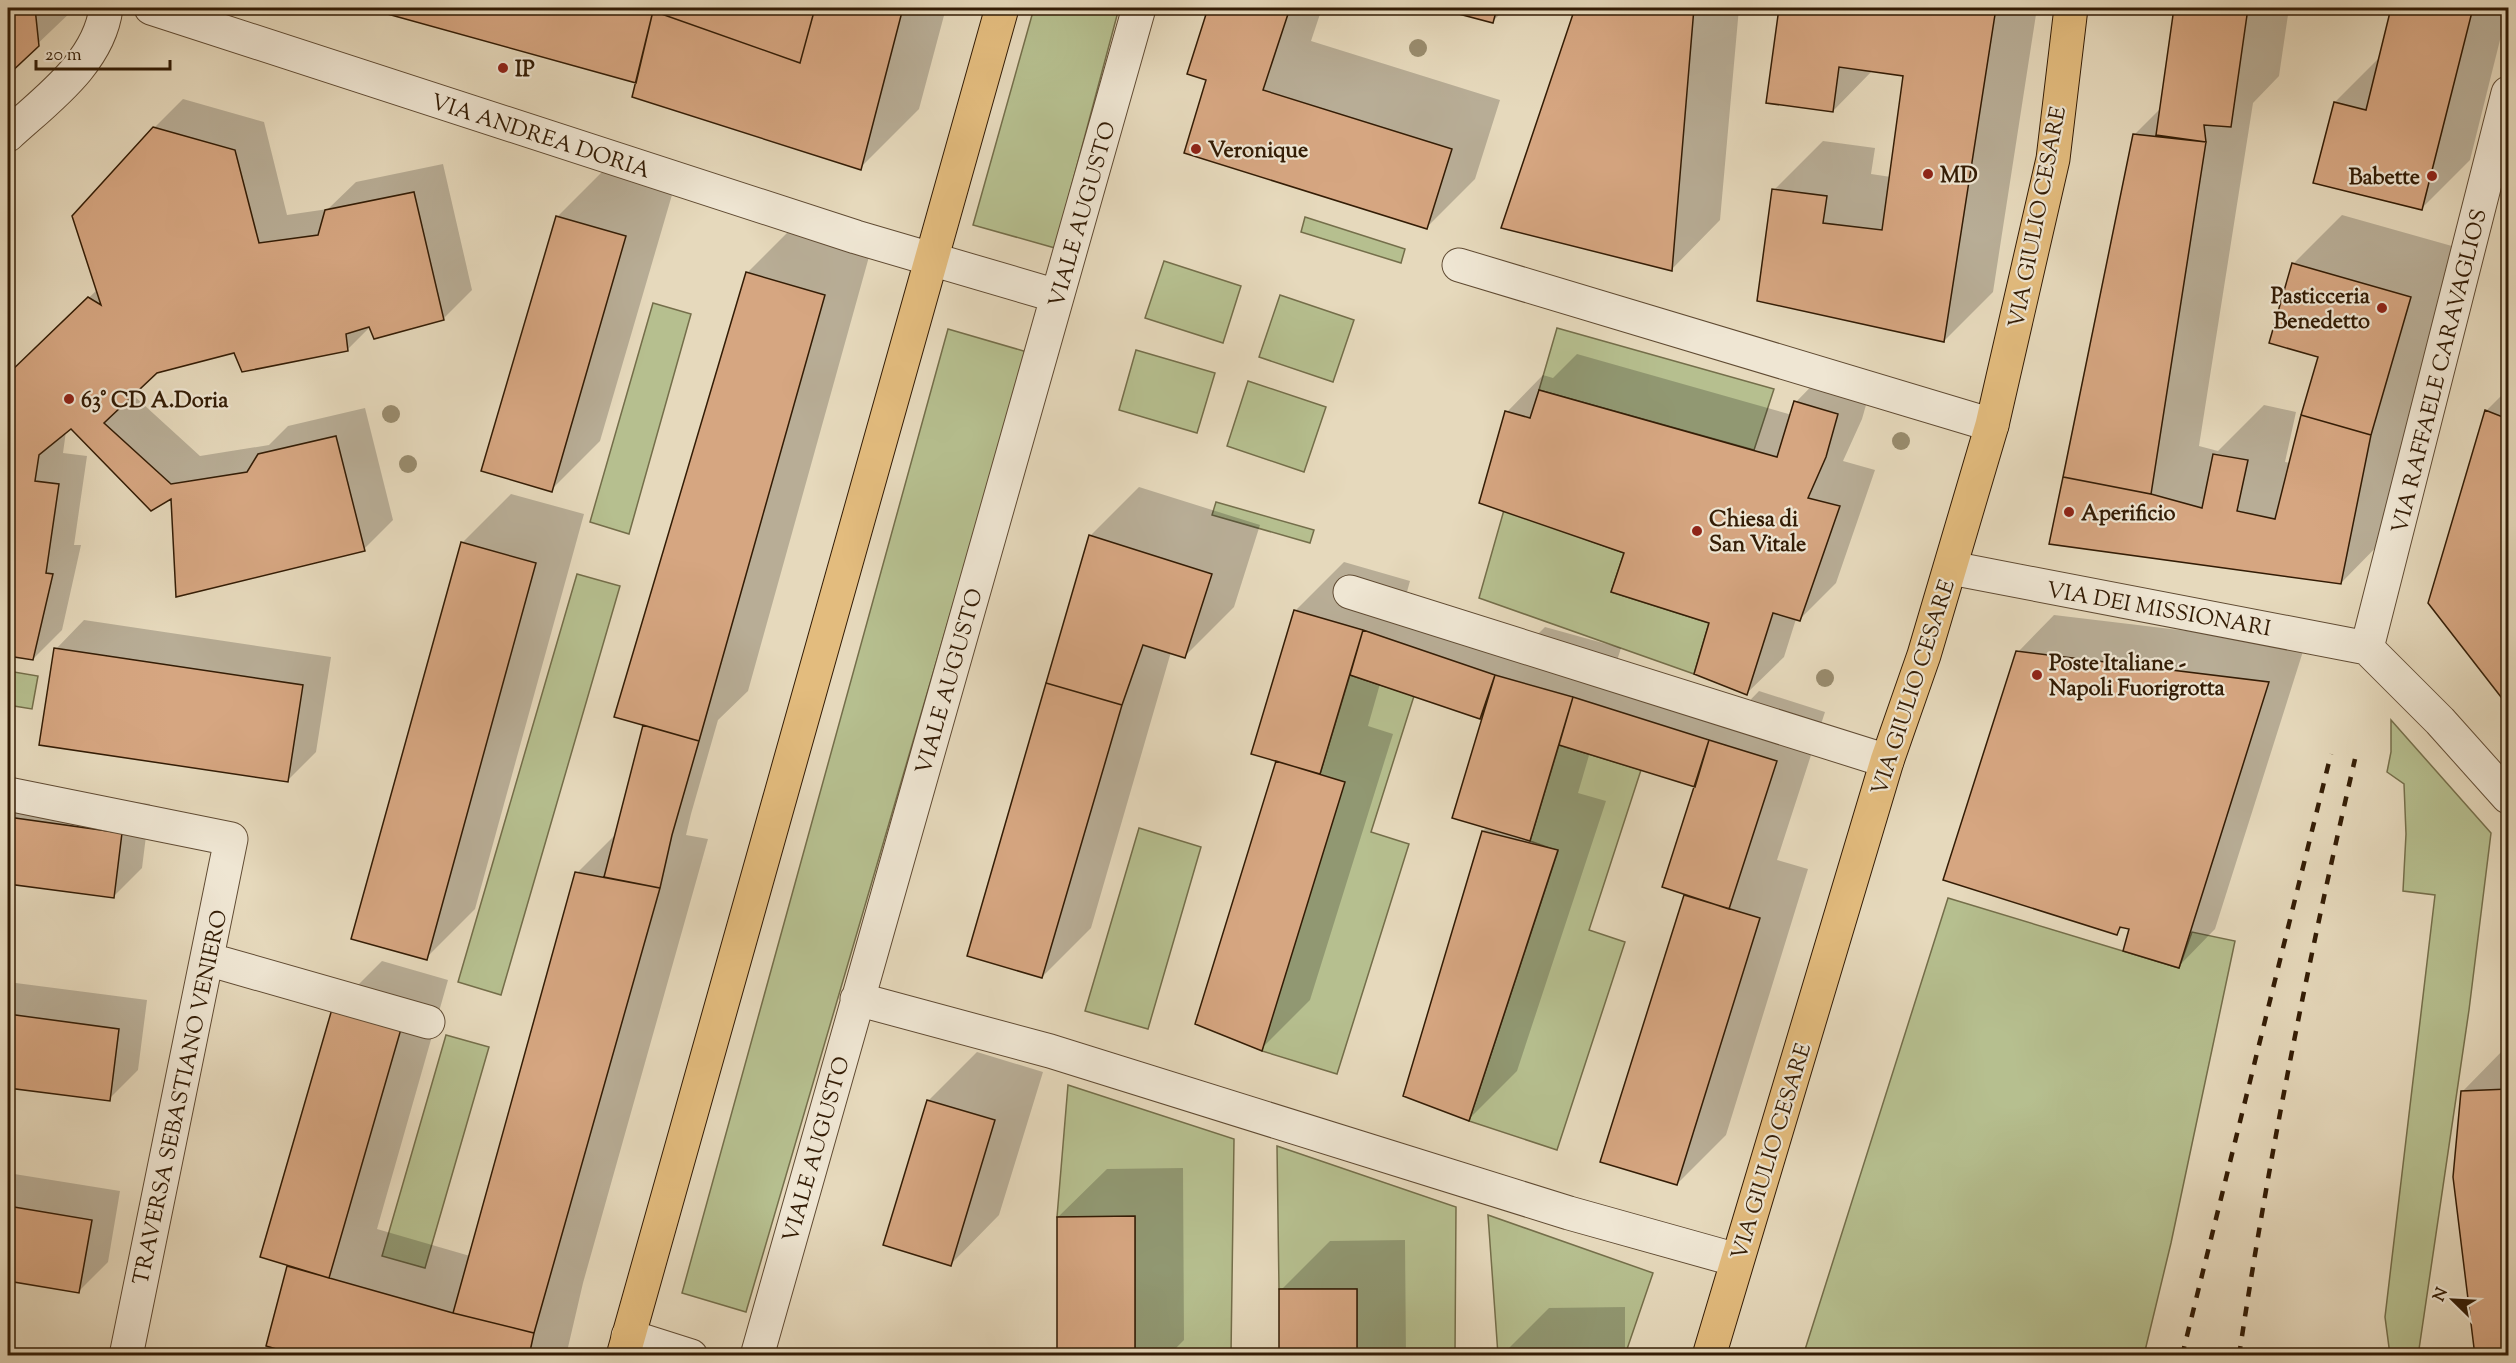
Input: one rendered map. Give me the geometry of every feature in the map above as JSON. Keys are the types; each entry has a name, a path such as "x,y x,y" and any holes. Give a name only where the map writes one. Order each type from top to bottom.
{"main road":[{"path":"626,1346 1002,8"},
{"name":"VIA GIULIO CESARE","path":"1709,1356 1887,761 1951,568 1992,425 2053,159 2071,8"}],"street":[{"path":"8,135 86,59 99,34 106,8"},
{"name":"VIA ANDREA DORIA","path":"151,8 930,261 1058,296"},
{"name":"VIALE AUGUSTO","path":"757,1356 1139,8"},
{"name":"VIA RAFFAELE CARAVAGLIOS","path":"2367,648 2508,93"},
{"path":"1459,265 1992,425"},
{"name":"VIA DEI MISSIONARI","path":"1951,568 2367,648"},
{"path":"1350,592 1887,761"},
{"path":"2367,648 2440,721 2508,797"},
{"name":"TRAVERSA SEBASTIANO VENIERO","path":"8,794 231,839 126,1356"},
{"path":"207,959 428,1022"},
{"path":"857,999 1050,1052 1569,1214 1737,1260"},
{"path":"626,1346 691,1356"}],"green space":[{"path":"1034,8 1119,8 1055,248 973,225"},
{"path":"1305,217 1405,249 1401,263 1301,232"},
{"path":"1164,261 1241,286 1223,343 1145,318"},
{"path":"1280,295 1354,320 1333,382 1259,357"},
{"path":"653,303 691,314 629,534 590,522"},
{"path":"1557,328 1774,389 1754,450 1539,390"},
{"path":"948,329 1027,352 746,1312 682,1293"},
{"path":"1136,350 1215,373 1197,433 1119,410"},
{"path":"1248,381 1326,407 1304,472 1227,446"},
{"path":"1216,502 1314,530 1310,543 1212,515"},
{"path":"1504,510 1624,553 1611,592 1709,623 1694,674 1479,598"},
{"path":"577,574 620,586 501,995 458,982"},
{"path":"8,671 38,676 32,709 8,705"},
{"path":"1350,675 1414,696 1371,832 1409,844 1337,1074 1262,1051 1320,774"},
{"path":"2391,720 2491,833 2469,1010 2418,1356 2390,1355 2385,1317 2435,895 2403,891 2406,834 2404,784 2387,772 2391,752"},
{"path":"1559,745 1641,770 1589,930 1625,942 1557,1150 1469,1121 1558,851 1530,841"},
{"path":"1139,828 1201,847 1148,1029 1085,1011"},
{"path":"1948,898 2179,968 2192,932 2235,941 2171,1243 2144,1355 1803,1356"},
{"path":"446,1035 489,1047 425,1268 382,1256"},
{"path":"1068,1085 1234,1139 1231,1355 1135,1355 1135,1217 1057,1217"},
{"path":"1277,1146 1456,1207 1455,1355 1357,1355 1357,1289 1279,1289"},
{"path":"1488,1215 1653,1273 1625,1355 1498,1355"}],"building":[{"path":"8,8 35,8 39,46 8,75"},
{"path":"374,8 640,8 653,11 636,83 373,10"},
{"path":"654,8 815,8 800,63 653,11"},
{"path":"815,8 903,8 861,170 632,97 653,11 800,63"},
{"path":"1208,8 1290,8 1263,90 1452,149 1427,229 1184,153 1206,80 1187,74"},
{"path":"1436,8 1497,8 1493,23"},
{"path":"1575,8 1694,8 1672,271 1501,228"},
{"path":"1779,8 1996,8 1944,342 1757,301 1772,189 1827,196 1823,223 1882,230 1903,76 1839,67 1833,112 1766,103"},
{"path":"2174,8 2248,8 2231,127 2204,125 2206,142 2156,135"},
{"path":"2391,8 2473,8 2422,210 2313,183 2334,102 2366,110"},
{"name":"63° CD A.Doria","path":"153,127 235,150 259,243 318,235 325,210 414,192 444,320 374,339 369,327 346,334 348,351 242,372 234,353 157,373 104,423 171,484 247,472 258,454 336,436 365,551 176,597 171,499 151,511 71,429 39,455 35,481 59,484 46,573 53,574 33,660 8,656 8,374 88,297 101,305 72,216"},
{"path":"2133,134 2206,142 2151,494 2063,477"},
{"path":"556,216 626,236 552,492 481,471"},
{"path":"2292,263 2411,297 2371,435 2301,415 2318,357 2269,343"},
{"path":"746,272 825,295 699,741 614,717"},
{"name":"Chiesa di San Vitale","path":"1539,390 1777,457 1794,401 1838,414 1826,457 1808,498 1840,506 1800,621 1773,613 1747,695 1694,674 1709,623 1611,592 1624,553 1479,503 1505,411 1530,418"},
{"path":"2485,410 2508,419 2508,706 2428,603"},
{"path":"2301,415 2371,435 2341,584 2049,544 2063,477 2151,494 2202,508 2213,454 2248,460 2237,511 2275,519"},
{"path":"1089,535 1212,574 1185,658 1143,645 1122,705 1046,683"},
{"path":"461,542 536,563 427,960 351,939"},
{"path":"1294,610 1363,630 1320,774 1251,754"},
{"path":"1363,630 1495,675 1480,719 1350,675"},
{"path":"54,648 303,685 288,782 39,745"},
{"path":"2016,651 2269,682 2179,968 2123,951 2129,929 2120,927 2117,935 1943,880"},
{"path":"1495,675 1573,697 1530,841 1452,818"},
{"path":"1046,683 1122,705 1042,978 967,956"},
{"path":"1573,697 1709,740 1695,787 1559,745"},
{"path":"643,725 699,741 672,835 660,888 604,877"},
{"path":"1709,740 1777,761 1729,909 1662,887"},
{"path":"1276,761 1345,782 1262,1051 1195,1024"},
{"path":"8,817 122,833 114,898 8,884"},
{"path":"1482,831 1558,850 1469,1121 1403,1096"},
{"path":"575,872 660,888 534,1333 453,1313"},
{"path":"1684,895 1760,918 1677,1185 1600,1162"},
{"path":"332,1009 401,1029 329,1278 260,1257"},
{"path":"8,1014 119,1029 110,1101 8,1088"},
{"path":"2508,1089 2508,1356 2475,1356 2453,1177 2461,1091"},
{"path":"927,1100 995,1120 951,1266 883,1245"},
{"path":"8,1206 92,1220 79,1293 8,1281"},
{"path":"1135,1216 1135,1356 1057,1356 1057,1217"},
{"path":"287,1266 453,1313 534,1333 529,1356 300,1356 266,1346"},
{"path":"1279,1289 1357,1289 1357,1356 1279,1356"}],"railway":[{"path":"2182,1356 2331,754"},
{"path":"2239,1356 2263,1206 2291,1056 2355,759"}],"place":[{"name":"IP","path":"503,68"},
{"name":"Veronique","path":"1196,149"},
{"name":"MD","path":"1928,174"},
{"name":"Babette","path":"2432,176"},
{"name":"Pasticceria Benedetto","path":"2382,308"},
{"name":"63° CD A.Doria","path":"69,399"},
{"name":"Aperificio","path":"2069,512"},
{"name":"Chiesa di San Vitale","path":"1697,531"},
{"name":"Poste Italiane - Napoli Fuorigrotta","path":"2037,675"}]}
